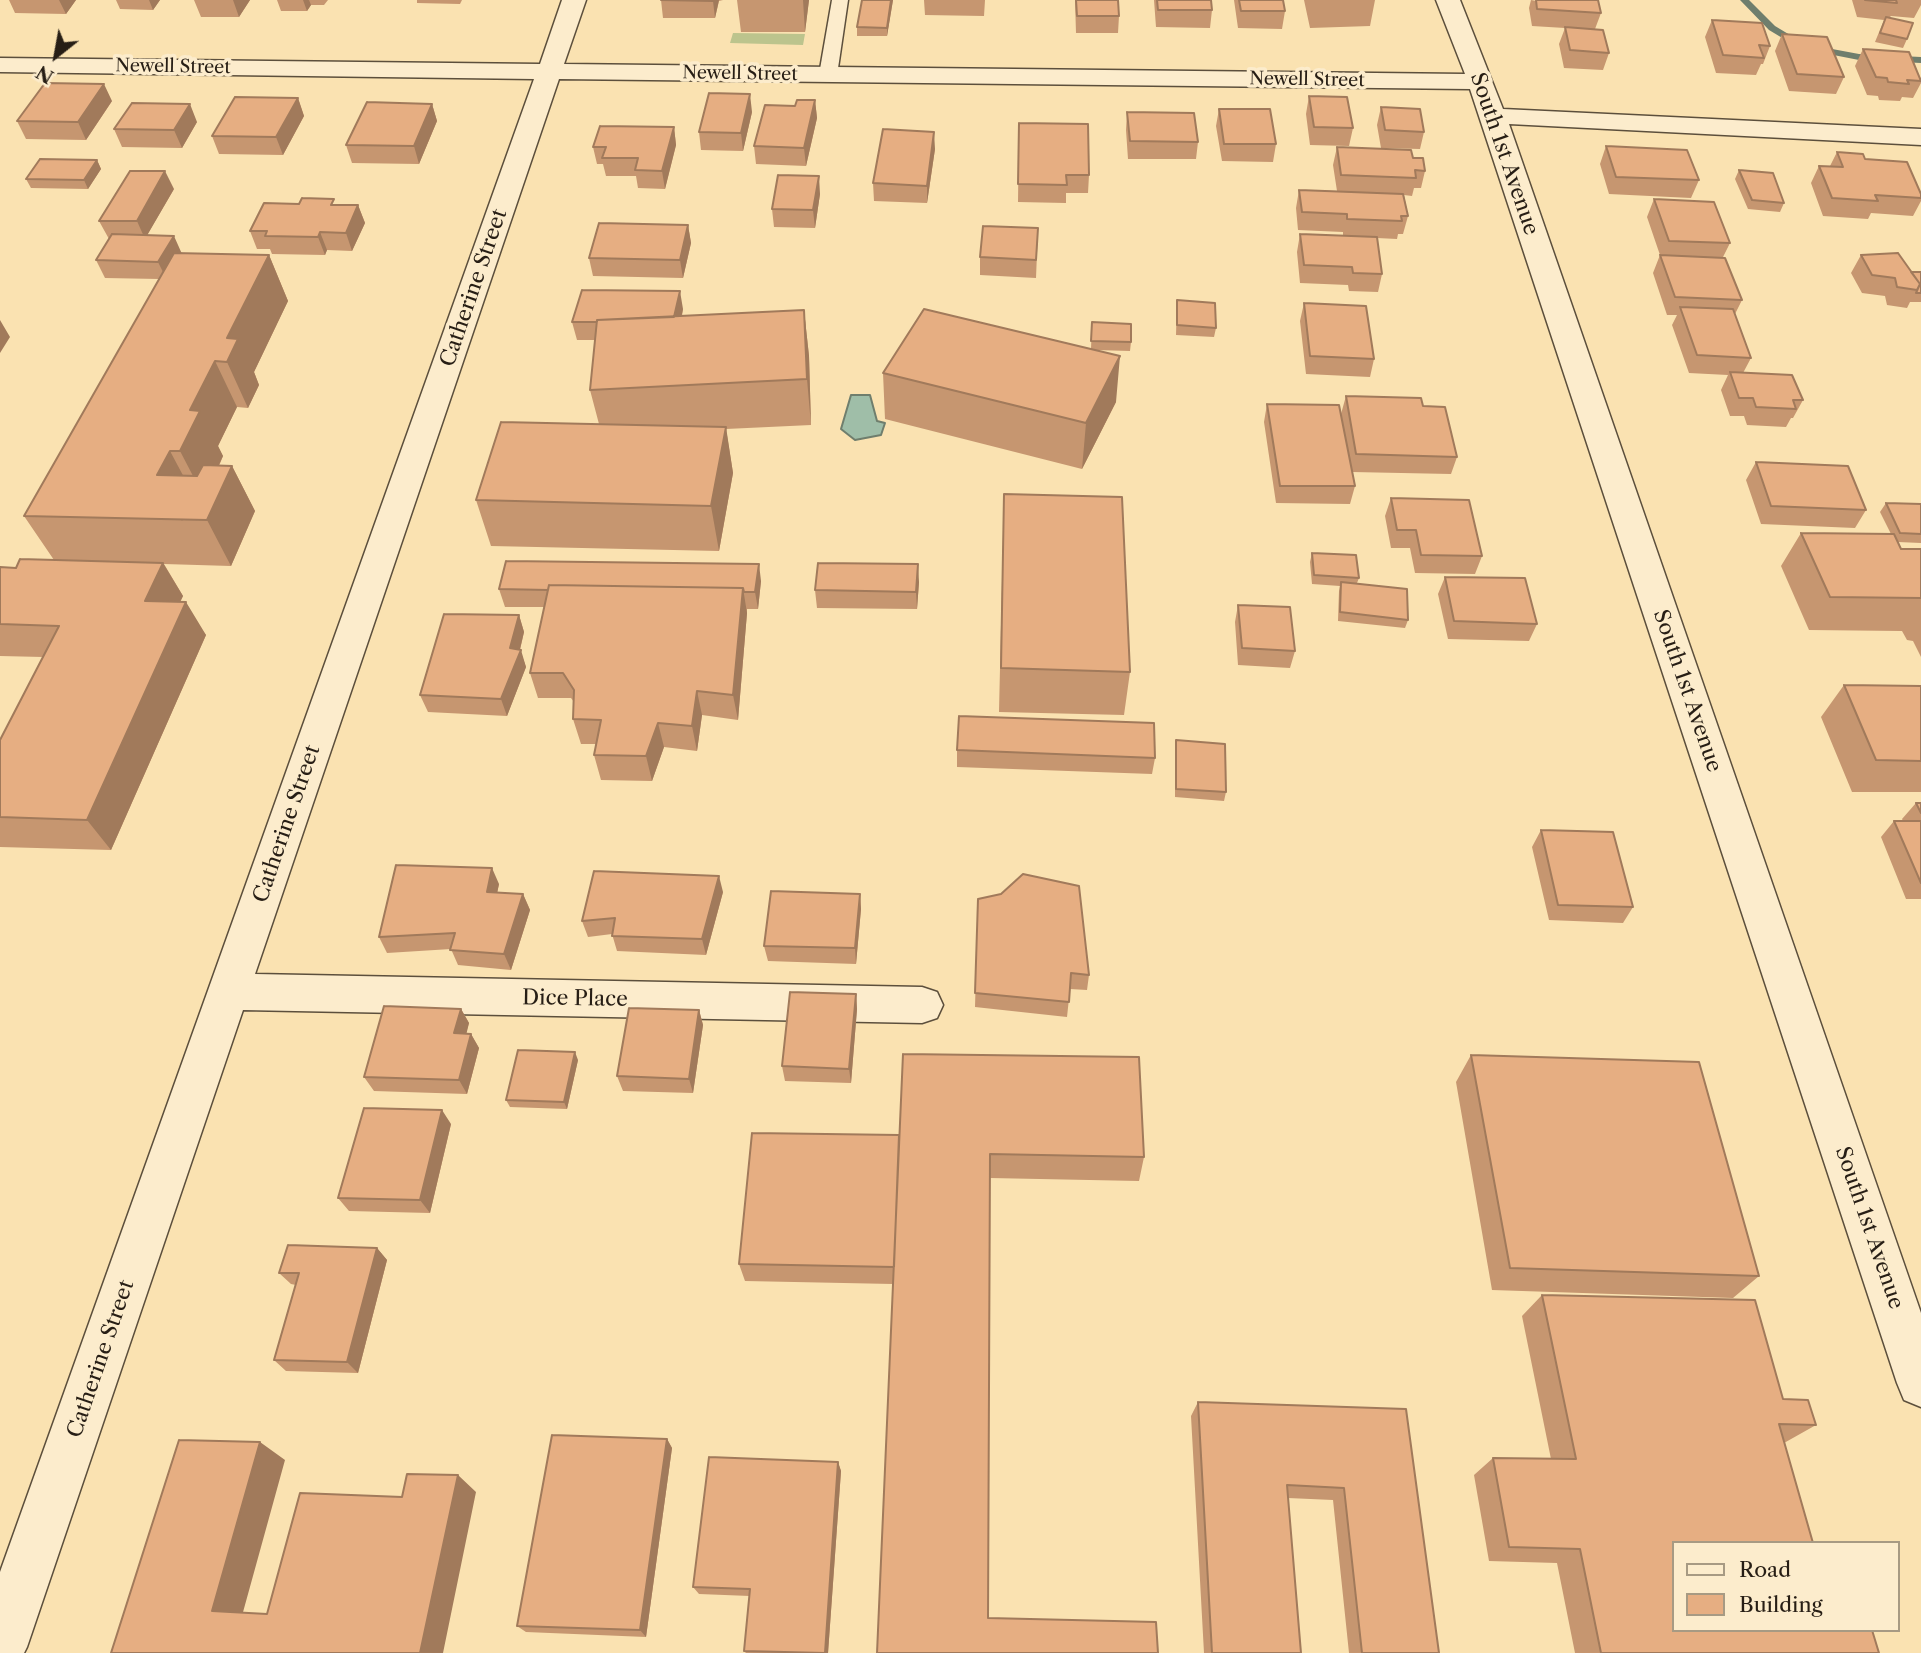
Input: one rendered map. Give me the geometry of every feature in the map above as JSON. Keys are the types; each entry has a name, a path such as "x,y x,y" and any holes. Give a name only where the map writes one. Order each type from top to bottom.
{"street":[{"name":"Catherine Street","path":"0,1647 574,0"},
{"name":"South 1st Avenue","path":"1448,0 1493,116 1921,1383"},
{"name":"Newell Street","path":"0,65 1480,82"},
{"path":"1493,116 1921,137"},
{"name":"Dice Place","path":"228,992 922,1005"}],"lane":[{"path":"828,75 840,0"}],"green space":[{"path":"733,33 805,34 803,45 730,43"}],"shaded area":[{"path":"851,395 870,395 877,421 885,423 881,435 855,440 841,429"}],"building":[{"path":"862,0 891,0 887,28 857,27"},
{"path":"1076,0 1118,0 1119,16 1077,16"},
{"path":"1157,0 1211,0 1212,10 1158,10"},
{"path":"1239,0 1283,0 1285,11 1241,11"},
{"path":"1536,0 1598,0 1601,13 1537,9"},
{"path":"1865,0 1896,0 1897,3"},
{"path":"1886,17 1913,23 1907,39 1880,33"},
{"path":"1712,20 1762,23 1770,46 1759,45 1764,58 1723,55"},
{"path":"1565,27 1603,30 1609,53 1570,50"},
{"path":"1782,34 1827,37 1844,77 1797,74"},
{"path":"1863,49 1909,52 1921,81 1907,80 1909,84 1888,82 1887,78 1876,77"},
{"path":"45,83 104,84 78,122 17,121"},
{"path":"709,93 750,94 741,133 699,132"},
{"path":"1309,96 1347,97 1353,128 1314,127"},
{"path":"235,97 298,98 276,137 212,136"},
{"path":"797,100 815,100 804,148 754,146 765,105 795,106"},
{"path":"367,102 432,104 414,146 346,145"},
{"path":"132,103 190,104 174,130 114,129"},
{"path":"1381,107 1420,109 1424,132 1385,130"},
{"path":"1219,109 1270,109 1276,144 1224,144"},
{"path":"1127,112 1194,113 1198,142 1130,141"},
{"path":"1019,123 1088,124 1089,175 1066,175 1067,185 1018,184"},
{"path":"600,126 674,127 662,171 635,170 638,158 602,158 606,147 593,147"},
{"path":"883,129 934,132 927,186 873,183"},
{"path":"1606,146 1687,150 1699,180 1616,177"},
{"path":"1337,147 1411,150 1413,158 1423,158 1425,171 1415,170 1416,178 1341,175"},
{"path":"1837,152 1863,154 1865,159 1907,162 1921,198 1875,195 1878,201 1832,198 1819,166 1843,167"},
{"path":"40,159 97,160 84,180 26,179"},
{"path":"1739,170 1773,173 1784,203 1752,200"},
{"path":"130,171 165,171 137,221 99,221"},
{"path":"778,175 819,176 813,210 772,209"},
{"path":"1299,190 1403,194 1408,216 1401,216 1402,221 1347,219 1347,214 1302,212"},
{"path":"302,198 334,199 331,205 358,205 346,233 320,232 318,237 265,236 267,231 250,231 264,203 299,204"},
{"path":"1654,199 1714,202 1730,243 1669,241"},
{"path":"599,223 688,225 680,260 589,258"},
{"path":"983,226 1038,228 1036,260 980,257"},
{"path":"112,234 174,236 158,262 96,260"},
{"path":"1300,234 1377,237 1382,274 1353,273 1352,267 1304,265"},
{"path":"174,253 269,255 227,338 238,339 227,362 215,361 190,410 200,411 180,451 170,451 157,475 197,476 203,465 232,466 207,520 24,516"},
{"path":"1898,253 1920,284 1917,290 1897,287 1895,278 1872,275 1861,255"},
{"path":"1660,255 1725,258 1742,300 1675,297"},
{"path":"1911,272 1921,272 1921,293 1916,293 1920,284"},
{"path":"582,290 680,291 674,317 572,322"},
{"path":"1177,300 1215,303 1216,328 1177,325"},
{"path":"1304,303 1366,306 1374,359 1310,356"},
{"path":"1680,307 1733,309 1751,358 1697,355"},
{"path":"924,309 1120,356 1086,423 883,373"},
{"path":"804,310 807,379 590,390 597,320"},
{"path":"1092,322 1131,324 1131,342 1091,341"},
{"path":"1730,372 1792,375 1803,400 1793,400 1796,409 1756,407 1753,398 1739,398"},
{"path":"1346,396 1421,398 1423,406 1445,407 1457,457 1356,454"},
{"path":"1267,404 1339,405 1355,486 1280,486"},
{"path":"501,422 726,427 711,506 476,500"},
{"path":"1756,462 1848,466 1866,510 1771,506"},
{"path":"1004,494 1122,497 1130,672 1001,668"},
{"path":"1391,498 1469,500 1482,556 1421,555 1416,530 1397,530"},
{"path":"1886,503 1921,504 1921,534 1900,533"},
{"path":"1801,533 1894,534 1901,549 1921,549 1921,598 1830,597"},
{"path":"1312,553 1356,555 1359,578 1314,575"},
{"path":"20,559 163,563 145,601 186,602 87,820 0,817 0,740 59,626 0,624 0,567 16,568"},
{"path":"506,561 759,564 755,592 744,592 743,588 549,585 548,590 499,589"},
{"path":"818,563 918,564 916,592 815,590"},
{"path":"1445,577 1525,578 1537,624 1454,621"},
{"path":"1341,582 1407,589 1408,620 1340,612"},
{"path":"549,585 743,588 733,695 697,691 692,726 658,723 646,756 594,755 601,720 573,719 574,690 563,673 530,673"},
{"path":"1238,605 1290,607 1295,651 1242,648"},
{"path":"444,614 519,615 510,648 521,650 501,699 420,695"},
{"path":"1844,685 1921,686 1921,761 1876,760"},
{"path":"959,716 1154,723 1155,758 957,750"},
{"path":"1176,740 1225,744 1226,792 1176,789"},
{"path":"1894,821 1921,821 1921,883"},
{"path":"1541,830 1613,832 1633,907 1558,905"},
{"path":"396,865 492,868 487,892 523,894 504,954 450,950 455,933 379,937"},
{"path":"594,871 719,876 702,939 612,936 615,918 582,921"},
{"path":"1023,874 1079,886 1089,975 1071,973 1069,1002 975,993 978,899 1001,894"},
{"path":"771,891 860,894 855,948 764,946"},
{"path":"790,992 856,994 849,1069 782,1066"},
{"path":"384,1006 461,1009 454,1033 471,1034 459,1080 364,1077"},
{"path":"629,1008 699,1010 689,1079 617,1076"},
{"path":"518,1050 575,1052 564,1102 506,1100"},
{"path":"903,1054 1139,1057 1144,1157 990,1154 988,1618 1156,1622 1158,1653 877,1653"},
{"path":"1471,1055 1699,1062 1759,1276 1510,1268"},
{"path":"364,1108 442,1110 420,1200 338,1198"},
{"path":"752,1133 899,1135 894,1267 739,1264"},
{"path":"288,1245 377,1248 347,1362 274,1360 299,1273 279,1273"},
{"path":"1542,1295 1755,1300 1783,1399 1808,1400 1816,1425 1779,1424 1812,1541 1672,1541 1672,1632 1873,1632 1879,1653 1601,1653 1580,1549 1509,1547 1493,1458 1576,1459"},
{"path":"1198,1402 1406,1409 1439,1653 1362,1653 1344,1488 1287,1485 1301,1653 1212,1653"},
{"path":"552,1435 667,1439 640,1630 517,1626"},
{"path":"179,1440 260,1442 212,1611 267,1614 300,1493 402,1497 407,1474 458,1475 420,1653 111,1653"},
{"path":"709,1457 838,1462 825,1653 744,1651 750,1589 693,1587"}],"waterway":[{"path":"1744,0 1772,28 1797,43"},
{"path":"1816,49 1859,57 1921,60"}]}
